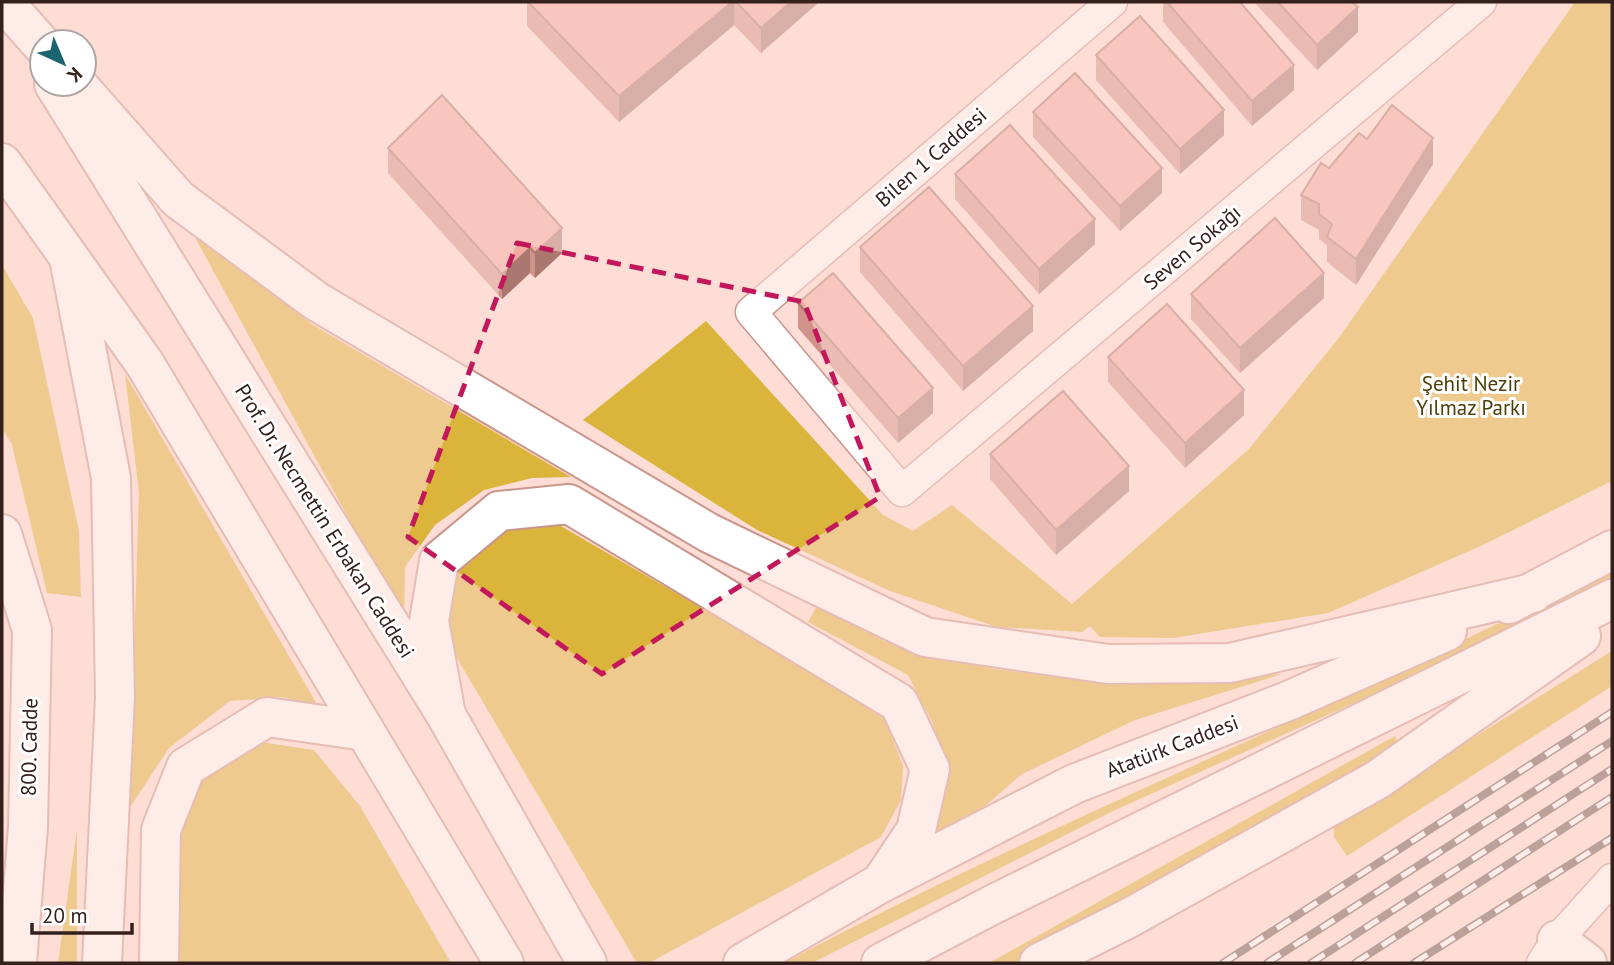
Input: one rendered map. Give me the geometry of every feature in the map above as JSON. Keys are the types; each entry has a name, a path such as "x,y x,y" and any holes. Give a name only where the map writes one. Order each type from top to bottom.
{"main road":[{"path":"4,2 28,29"},
{"path":"4,2 28,41"},
{"name":"Prof. Dr. Necmettin Erbakan Caddesi","path":"63,98 446,715 587,963"},
{"path":"89,98 178,199 316,301 709,533 925,637 1108,664 1230,663 1533,593"},
{"path":"2,163 145,364 504,963"},
{"path":"69,258 111,478 115,697 102,963"},
{"path":"446,715 429,621 439,561 499,511 569,504 899,703 930,769 916,830 879,884"},
{"name":"800. Cadde","path":"2,534 32,630 27,827 17,963"},
{"name":"Atatürk Caddesi","path":"743,963 879,884 1074,784 1288,701 1533,593 1612,550"},
{"path":"881,963 992,905 1612,599"},
{"path":"1039,963 1129,918 1377,780 1612,614"},
{"path":"159,963 161,830 186,767 267,718 365,731"},
{"path":"1549,951 1587,963"}],"street":[{"name":"Bilen 1 Caddesi","path":"902,491 751,312 1112,2"},
{"name":"Seven Sokağı","path":"902,491 1481,2"},
{"path":"1549,951 1612,879"}],"highlighted area":[{"path":"517,243 804,302 880,497 602,674 408,537"}],"green space":[{"name":"Şehit Nezir Yılmaz Parkı","path":"1575,2 1612,2 1612,481 1485,544 1328,613 1174,638 1100,637 1090,626 1082,632 997,627 890,591 757,530 583,420 706,321 883,515 913,531 952,505 1072,604 1249,449 1338,339"},
{"path":"191,230 313,325 571,477 532,478 484,490 435,525 405,567 404,620"},
{"path":"2,265 33,318 79,531 81,597 47,593 12,445 2,428"},
{"path":"125,374 318,706 282,697 230,701 169,748 129,809 139,493"},
{"path":"554,522 857,698 886,721 903,766 901,800 881,837 649,963 637,963 441,631 446,571 494,528"},
{"path":"1612,566 1612,578 1437,666 1115,810 812,963 784,963 989,860 1406,668"},
{"path":"817,606 886,642 994,669 1127,685 1282,674 1135,720 1022,774 977,813 919,840 945,769 933,724 908,675 808,622"},
{"path":"1612,651 1612,686 1347,856 1334,837 1334,825"},
{"path":"1395,736 1398,745 1381,762 1153,893 1015,963 989,963"},
{"path":"254,741 314,750 360,806 451,963 175,963 183,808 210,762"},
{"path":"77,829 77,962 58,963"}],"building":[{"path":"528,2 732,2 619,96"},
{"path":"736,2 791,2 761,28"},
{"path":"1167,2 1240,2 1294,65 1252,101"},
{"path":"1278,2 1352,2 1358,7 1317,45"},
{"path":"1140,16 1224,110 1180,149 1096,55"},
{"path":"1075,73 1162,168 1120,206 1033,112"},
{"path":"442,95 562,228 535,253 530,248 502,274 388,148"},
{"path":"1392,105 1433,138 1356,259 1327,237 1332,224 1319,214 1319,204 1301,195 1321,163 1329,168 1359,133 1367,139"},
{"path":"1010,125 1095,219 1039,269 955,174"},
{"path":"929,187 1033,306 963,366 860,247"},
{"path":"1275,218 1324,273 1240,348 1191,294"},
{"path":"833,273 933,388 898,418 798,303"},
{"path":"1167,304 1244,390 1185,443 1108,357"},
{"path":"1063,391 1129,466 1056,530 990,454"}],"railway":[{"path":"1223,963 1612,712"},
{"path":"1267,963 1612,741"},
{"path":"1311,963 1612,769"},
{"path":"1355,963 1612,797"},
{"path":"1414,963 1612,838"}]}
